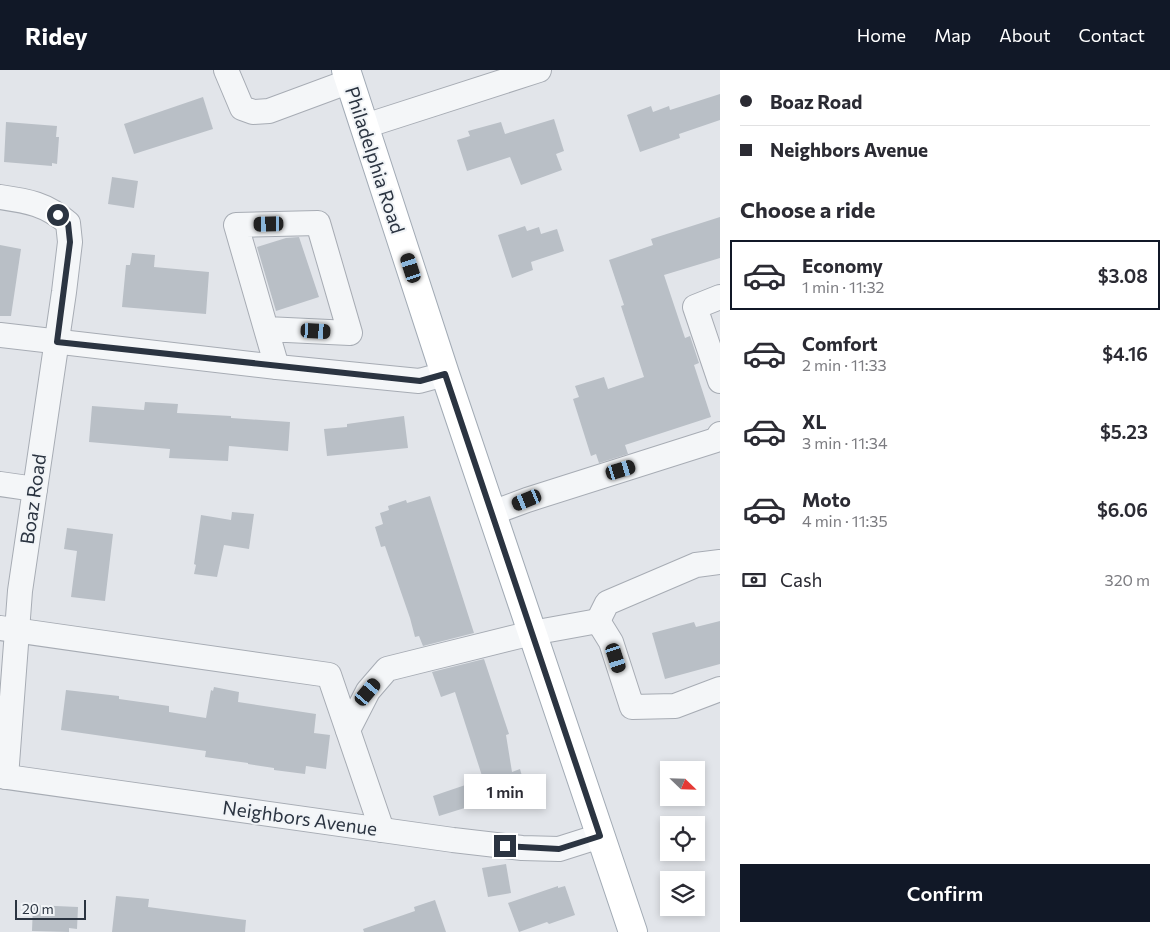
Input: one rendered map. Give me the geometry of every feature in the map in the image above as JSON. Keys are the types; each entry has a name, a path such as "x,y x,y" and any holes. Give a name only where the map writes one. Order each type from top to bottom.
{"main road":[{"name":"Philadelphia Road","path":"348,76 445,374 633,932"}],"street":[{"path":"226,70 242,108 253,112 269,111 348,76"},
{"path":"365,126 539,70"},
{"name":"Boaz Road","path":"0,197 48,208 68,223 70,242 20,591 8,630 3,776"},
{"path":"266,329 350,333 318,223 236,225 266,329 277,367"},
{"path":"720,297 695,307 720,381"},
{"path":"0,335 277,367 420,381 445,374"},
{"path":"492,513 527,500 716,440 720,434"},
{"path":"0,484 35,489"},
{"path":"598,621 607,603 696,565 720,562"},
{"path":"348,730 368,692 387,669 532,634 598,621"},
{"path":"598,621 611,642 632,707 674,706 720,689"},
{"path":"8,630 329,676 382,830"},
{"name":"Neighbors Avenue","path":"3,776 522,848 559,849 600,836"}],"building":[{"path":"720,94 720,120 679,134 680,138 640,152 627,115 651,106 653,112 669,106 670,110"},
{"path":"203,97 213,129 134,154 124,124"},
{"path":"554,119 564,151 556,154 562,170 521,185 510,157 467,171 457,140 470,136 468,131 501,122 505,134"},
{"path":"6,122 57,126 56,137 59,137 57,164 52,163 52,166 4,162"},
{"path":"112,177 138,181 134,208 108,204"},
{"path":"720,217 720,258 664,275 685,338 690,336 699,363 694,365 711,417 625,445 628,454 599,463 596,454 591,456 573,399 579,397 575,386 604,377 608,389 644,377 621,306 624,305 609,260 653,245 651,239"},
{"path":"525,226 527,231 539,227 541,234 557,229 564,251 531,262 533,270 512,278 498,235"},
{"path":"299,237 319,297 276,311 257,247 286,238"},
{"path":"0,245 21,249 11,316 0,316"},
{"path":"132,253 155,255 154,267 209,272 206,314 122,307 126,265 130,265"},
{"path":"145,402 178,404 177,413 290,422 288,451 229,446 228,461 169,458 170,449 89,442 92,406 144,410"},
{"path":"404,416 408,448 327,456 324,429 347,427 347,424"},
{"path":"430,496 474,633 423,646 419,636 415,637 385,546 381,547 375,527 383,524 380,513 389,510 388,506 406,500 407,503"},
{"path":"232,512 254,514 249,549 224,545 217,577 194,574 201,515 231,520"},
{"path":"67,528 113,534 105,601 71,597 77,551 64,549"},
{"path":"720,621 720,664 665,679 652,633 694,622 696,627"},
{"path":"484,659 509,734 506,735 512,772 520,769 527,794 520,796 521,798 490,808 487,801 439,816 433,796 483,779 455,692 441,697 432,672"},
{"path":"214,687 239,692 238,702 316,714 314,733 330,735 326,769 306,766 305,774 274,770 274,768 248,763 205,757 206,751 61,730 66,690 119,696 119,699 169,706 169,712 206,718 211,690 213,691"},
{"path":"506,864 511,893 488,897 482,868"},
{"path":"558,886 558,888 565,886 575,915 519,932 508,903"},
{"path":"116,896 149,899 148,907 246,920 245,932 112,932"},
{"path":"435,900 446,932 364,932 363,929 415,911 414,907"},
{"path":"33,905 78,907 77,929 69,928 69,932 32,931"}],"route":[{"path":"58,215 68,223 70,242 57,342 420,381 445,374 600,836 559,849 505,846"}]}
